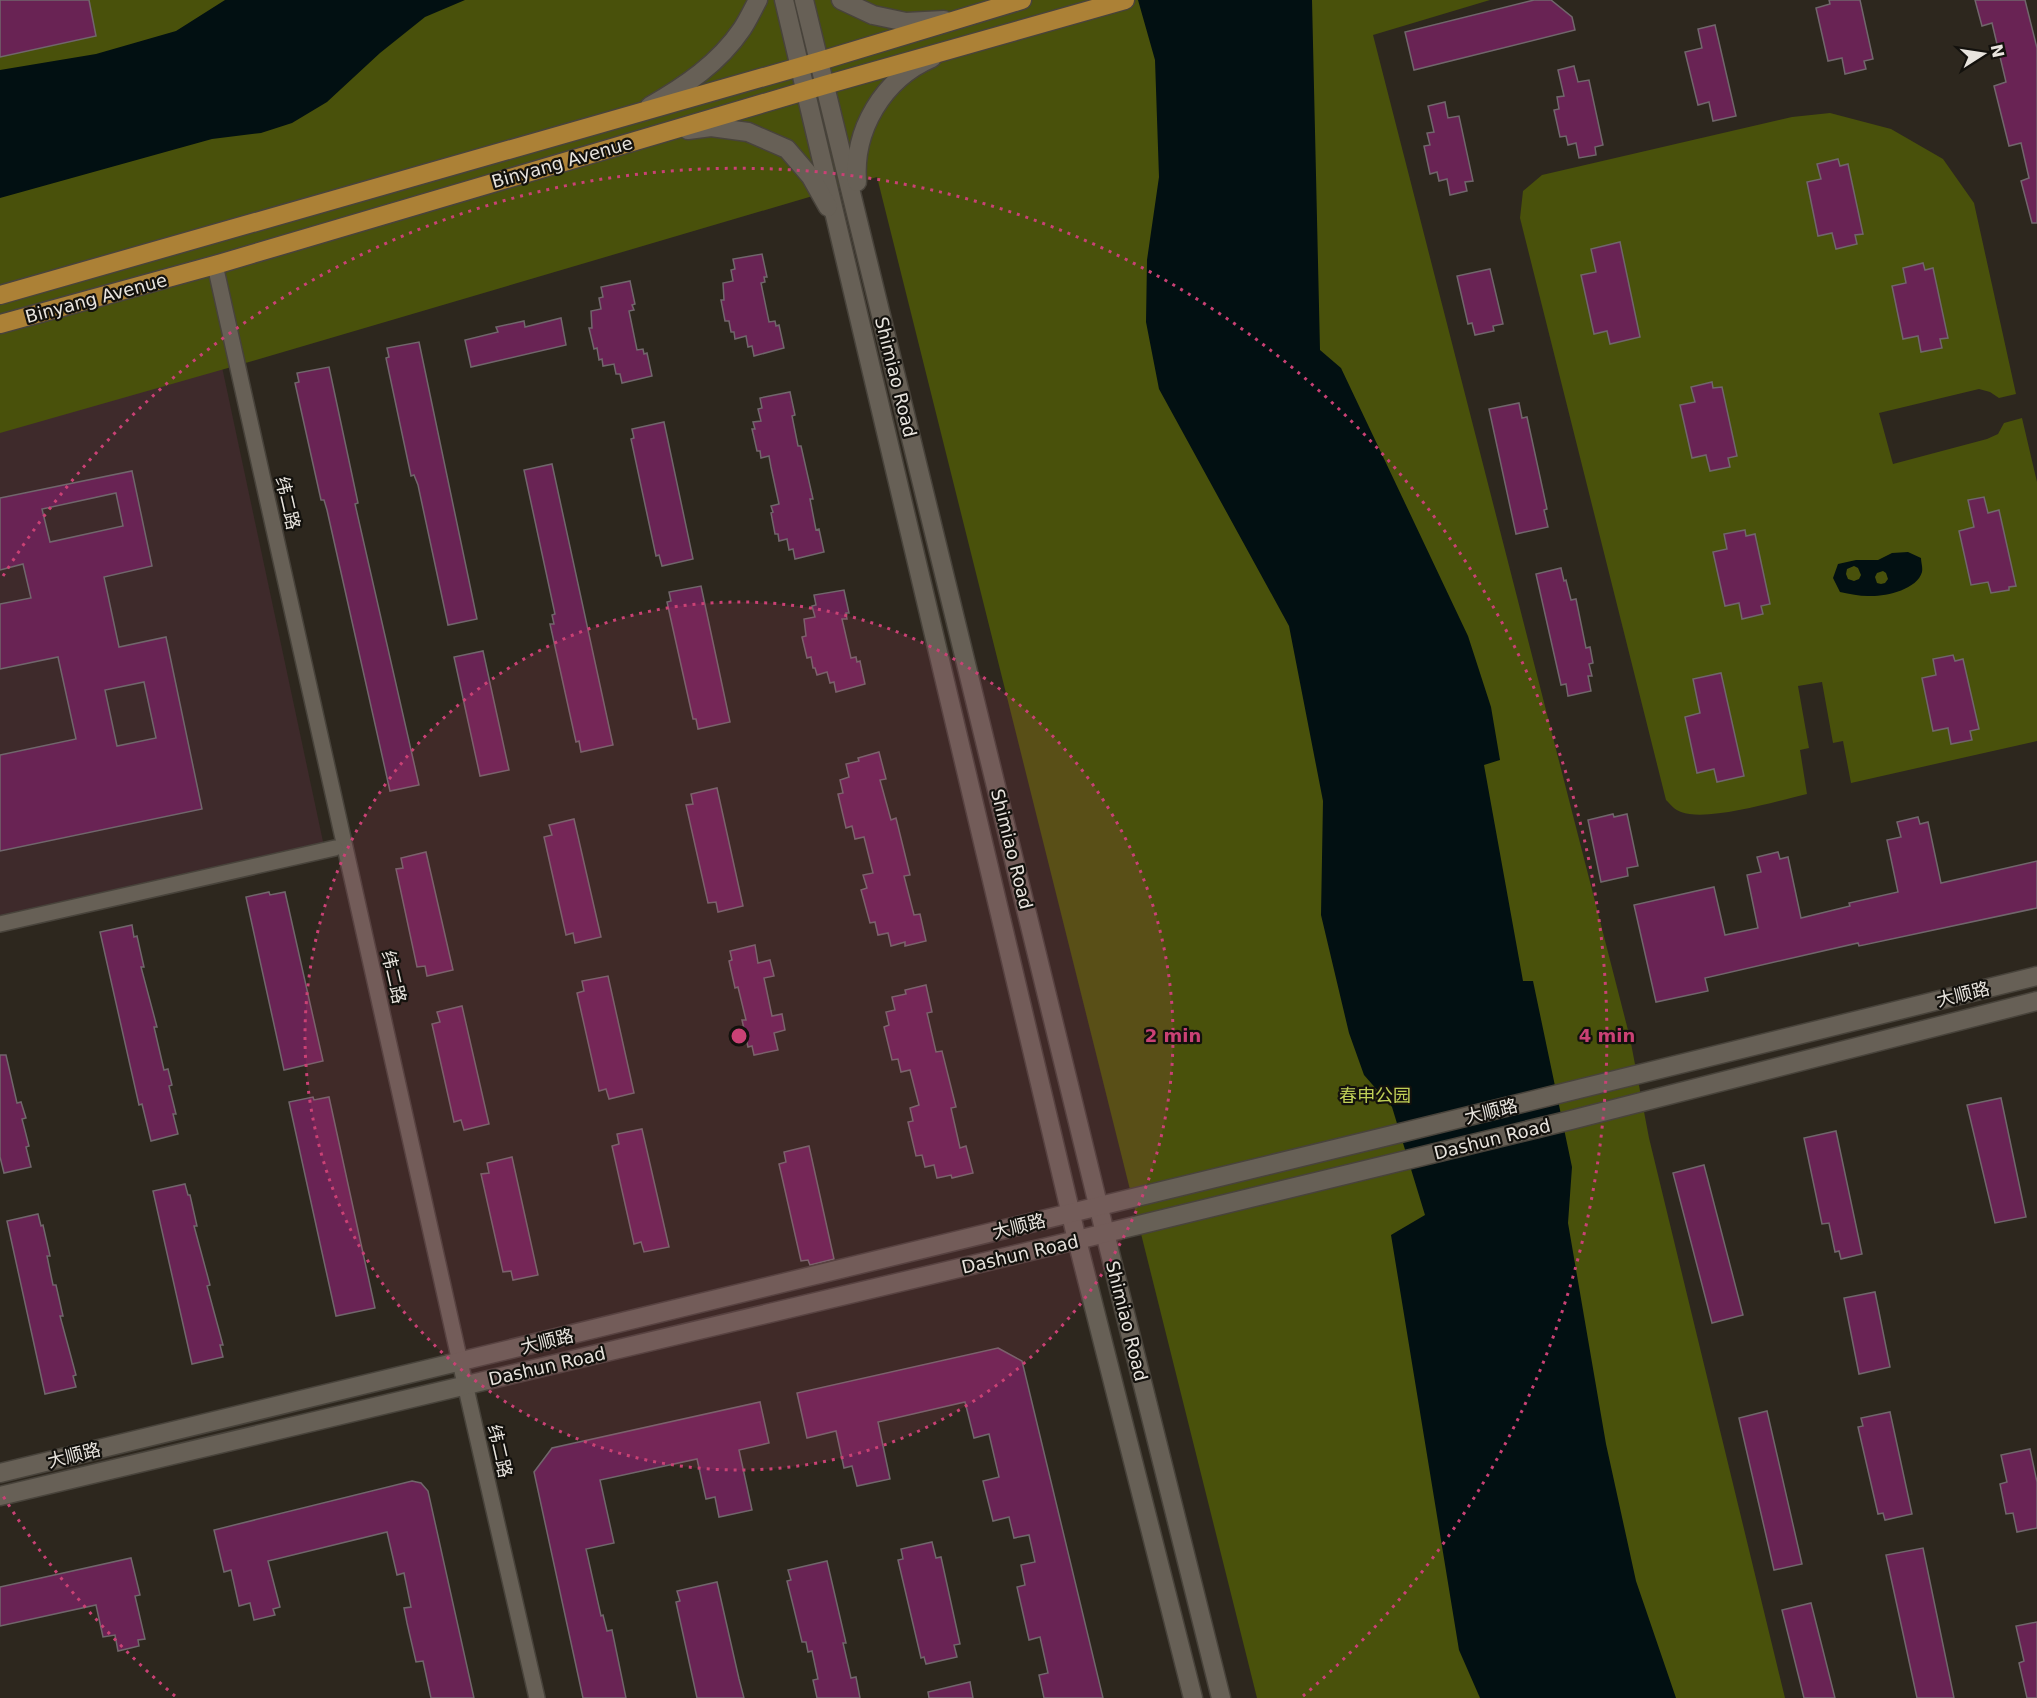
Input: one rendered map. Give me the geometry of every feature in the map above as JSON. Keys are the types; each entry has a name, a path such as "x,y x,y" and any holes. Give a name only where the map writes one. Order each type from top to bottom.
{"highway":[{"name":"Binyang Avenue","path":"0,295 800,67 1022,0"},
{"name":"Binyang Avenue","path":"0,324 215,265 806,90 1125,0"}],"street":[{"path":"639,113 693,80 719,57 742,29 758,0"},
{"name":"Shimiao Road","path":"784,0 1077,1240 1193,1698"},
{"name":"Shimiao Road","path":"804,0 1221,1698"},
{"path":"841,0 873,15 906,22 958,20"},
{"path":"859,226 855,162 866,123 884,93 905,73 926,61 960,47"},
{"path":"660,134 711,127 748,132 787,149 811,177 839,230"},
{"name":"纬二路","path":"215,265 537,1698"},
{"path":"0,924 335,848"},
{"name":"大顺路","path":"0,1473 1099,1207 2037,976"},
{"name":"Dashun Road","path":"0,1496 1571,1120 2037,1001"}],"shaded area":[{"path":"225,0 465,0 425,17 380,53 327,102 292,123 261,133 212,139 0,198 0,70 96,54 176,31"},
{"path":"1138,0 1312,0 1320,350 1341,368 1468,636 1491,707 1500,760 1484,765 1523,981 1533,981 1572,1167 1568,1223 1606,1444 1636,1581 1676,1698 1480,1698 1459,1650 1391,1235 1425,1215 1392,1107 1364,1075 1349,1033 1321,915 1323,801 1289,626 1159,389 1146,322 1147,260 1159,177 1155,60"},
{"path":"218,348 325,851 0,921 0,411"},
{"path":"1908,552 1921,558 1922,572 1914,583 1899,591 1875,596 1840,592 1833,578 1838,564 1856,560 1878,560 1892,553","holes":["1854,566 1858,568 1861,575 1854,581 1848,579 1846,574 1847,569","1883,571 1888,579 1885,583 1877,583 1875,577 1877,573"]}],"green space":[{"name":"春申公园","path":"0,0 1490,0 1373,35 1630,1038 1649,1138 1785,1698 1257,1698 877,177 0,433"},
{"path":"1830,113 1891,129 1943,159 1974,203 2016,394 1999,398 1979,389 1879,413 1893,464 1987,439 1998,434 2004,423 2022,418 2037,482 2037,741 1851,783 1843,741 1833,743 1822,682 1798,686 1809,748 1800,750 1807,794 1725,813 1681,812 1666,800 1520,218 1523,191 1542,175 1792,117"}],"building":[{"path":"0,0 89,0 96,36 0,57"},
{"path":"1534,0 1551,0 1572,17 1575,30 1414,70 1405,32"},
{"path":"1829,0 1860,0 1873,59 1864,61 1866,69 1845,74 1842,58 1828,61 1816,8 1830,4"},
{"path":"1975,0 2025,0 2037,48 2037,223 2032,223 2021,181 2029,178 2021,143 2009,146 1994,86 2006,82 1992,23 1982,26"},
{"path":"1715,25 1736,116 1713,121 1709,102 1698,105 1685,52 1702,48 1698,29"},
{"path":"1574,66 1578,82 1589,80 1603,145 1595,147 1596,155 1579,158 1576,143 1568,145 1566,136 1560,137 1554,110 1559,109 1557,97 1564,96 1558,70"},
{"path":"1445,102 1448,118 1459,116 1473,181 1465,182 1467,191 1450,195 1447,179 1439,181 1437,172 1430,174 1424,146 1430,145 1427,133 1434,132 1428,106"},
{"path":"1838,159 1840,166 1848,164 1863,234 1855,235 1857,244 1836,249 1832,233 1818,236 1807,182 1821,179 1817,164"},
{"path":"1620,242 1640,337 1610,344 1607,331 1594,334 1581,275 1596,272 1591,249"},
{"path":"762,254 767,277 764,277 765,282 761,283 769,322 775,321 776,326 779,325 784,348 754,356 752,346 748,347 746,336 735,339 729,321 725,321 721,300 724,300 723,283 733,281 731,270 735,269 733,259"},
{"path":"1923,263 1925,270 1933,268 1948,338 1940,339 1942,348 1921,352 1918,336 1903,339 1892,286 1906,283 1903,268"},
{"path":"1490,269 1503,324 1493,326 1494,331 1475,335 1472,323 1468,324 1457,276"},
{"path":"630,281 635,304 632,305 634,310 629,311 637,350 643,349 644,354 647,353 652,376 622,383 620,374 616,374 614,364 603,366 602,359 599,360 589,328 592,328 591,311 601,309 599,298 603,297 601,287"},
{"path":"561,318 566,345 471,367 465,340 498,332 496,327 524,321 525,327"},
{"path":"419,342 477,619 448,625 418,485 414,475 411,476 386,358 389,357 387,348"},
{"path":"329,367 358,503 355,504 419,785 390,791 327,510 324,500 321,500 295,383 299,382 297,373"},
{"path":"1712,382 1713,388 1722,387 1737,456 1728,458 1730,467 1710,471 1706,455 1692,458 1680,405 1695,402 1691,387"},
{"path":"790,392 798,446 801,446 813,499 810,499 816,530 819,529 824,552 795,559 793,549 789,550 787,539 779,541 778,534 775,534 771,506 779,504 769,456 761,458 752,429 755,429 753,422 761,421 758,409 762,408 760,398"},
{"path":"1519,403 1522,418 1527,417 1547,509 1544,510 1548,527 1516,534 1489,409"},
{"path":"664,422 693,559 662,566 659,555 656,556 631,439 634,438 632,429"},
{"path":"552,464 613,745 581,752 579,741 576,742 550,624 554,624 552,615 555,614 524,470"},
{"path":"132,471 152,566 104,577 119,647 166,637 202,809 0,851 0,755 76,739 58,657 0,669 0,604 31,598 23,564 0,570 0,498","holes":["116,493 123,526 50,542 42,509","144,682 156,738 117,746 105,690"]},
{"path":"1984,497 1988,513 1999,510 2016,586 2009,587 2009,590 1991,593 1988,582 1971,585 1959,531 1974,527 1968,500"},
{"path":"1745,530 1746,536 1755,534 1770,604 1761,606 1763,614 1742,619 1739,603 1725,606 1713,552 1727,549 1724,534"},
{"path":"1561,568 1571,600 1576,599 1586,648 1590,647 1593,663 1589,664 1592,676 1588,676 1591,691 1568,696 1566,684 1561,685 1536,574"},
{"path":"701,586 730,722 698,729 696,719 693,719 667,602 671,601 669,592"},
{"path":"844,590 849,613 846,613 847,619 842,619 851,658 856,657 857,662 860,661 865,684 836,692 834,682 830,683 827,672 817,675 811,657 807,658 802,637 806,636 804,619 815,617 812,606 816,605 814,595"},
{"path":"483,651 509,770 480,776 454,657"},
{"path":"1953,655 1955,661 1963,659 1979,729 1970,731 1972,740 1951,744 1948,728 1933,731 1922,678 1936,675 1933,659"},
{"path":"1721,673 1744,776 1717,782 1714,769 1697,773 1685,717 1700,713 1693,679"},
{"path":"879,752 886,779 880,780 891,820 896,818 910,875 904,876 914,915 920,914 926,941 905,946 905,942 891,946 888,933 878,935 875,922 870,923 861,890 867,888 863,875 873,873 864,837 855,839 852,826 846,828 838,794 843,793 840,780 849,777 846,764"},
{"path":"717,788 743,906 718,912 716,902 708,903 686,805 693,804 691,794"},
{"path":"1613,814 1614,817 1627,814 1638,866 1627,868 1628,876 1601,882 1588,820"},
{"path":"1918,817 1920,824 1928,822 1941,883 2037,861 2037,908 1859,946 1858,943 1705,978 1708,991 1656,1002 1634,905 1714,887 1725,935 1758,928 1747,875 1761,872 1757,857 1778,852 1780,859 1788,857 1801,918 1850,906 1849,903 1898,892 1887,840 1901,837 1897,822"},
{"path":"574,819 601,937 575,943 573,933 566,935 544,837 552,835 549,825"},
{"path":"426,852 453,970 427,976 425,966 417,967 396,869 403,868 401,858"},
{"path":"269,892 270,895 285,892 323,1061 284,1070 246,897"},
{"path":"132,925 144,967 141,967 157,1027 154,1027 164,1070 168,1069 172,1085 169,1086 178,1134 151,1141 142,1104 139,1105 100,932"},
{"path":"755,945 758,963 770,960 774,976 764,978 772,1016 782,1014 785,1030 774,1033 778,1050 754,1055 752,1046 748,1047 742,1020 746,1020 729,961 732,960 730,951"},
{"path":"608,976 634,1093 609,1099 606,1089 599,1091 577,993 584,991 582,981"},
{"path":"926,985 932,1012 927,1013 936,1052 942,1051 956,1107 951,1108 960,1148 966,1146 973,1173 952,1178 951,1175 937,1178 934,1165 925,1167 922,1155 916,1156 908,1122 913,1121 910,1108 919,1105 910,1070 901,1072 898,1059 892,1060 884,1027 889,1025 886,1012 895,1010 892,997 906,994 905,990"},
{"path":"462,1006 489,1124 464,1130 461,1120 454,1122 432,1024 440,1022 437,1012"},
{"path":"0,1055 6,1055 17,1103 21,1102 26,1118 22,1119 29,1146 26,1147 31,1167 4,1173 0,1157"},
{"path":"313,1097 314,1100 329,1097 375,1308 336,1316 289,1102"},
{"path":"2001,1098 2026,1217 1995,1223 1967,1105"},
{"path":"642,1129 669,1247 644,1252 641,1242 634,1244 612,1146 619,1144 617,1134"},
{"path":"1836,1131 1862,1254 1841,1259 1839,1251 1835,1252 1829,1223 1822,1224 1804,1138"},
{"path":"809,1146 834,1259 810,1265 808,1260 801,1261 779,1164 786,1162 784,1152"},
{"path":"512,1157 538,1275 513,1280 511,1271 503,1272 481,1174 489,1173 487,1163"},
{"path":"1704,1165 1743,1315 1712,1323 1673,1173"},
{"path":"185,1184 188,1195 190,1195 197,1226 194,1226 210,1285 207,1286 223,1345 220,1345 223,1357 192,1364 153,1191"},
{"path":"38,1214 41,1226 43,1225 50,1256 47,1256 53,1285 56,1285 63,1316 60,1316 76,1375 73,1376 76,1387 45,1394 7,1221"},
{"path":"1875,1292 1890,1367 1859,1374 1844,1298"},
{"path":"998,1348 1022,1361 1103,1698 1044,1698 1039,1675 1048,1673 1040,1637 1029,1640 1017,1587 1025,1585 1021,1565 1035,1562 1029,1535 1014,1538 1009,1517 993,1521 983,1481 999,1477 989,1434 974,1438 965,1402 878,1422 890,1479 857,1486 852,1466 844,1468 836,1431 807,1438 797,1393"},
{"path":"760,1402 769,1443 739,1450 752,1510 719,1517 715,1497 706,1499 697,1459 600,1480 614,1543 586,1549 601,1616 603,1615 607,1631 612,1630 626,1698 583,1698 534,1472 552,1448"},
{"path":"1767,1411 1802,1564 1774,1570 1739,1418"},
{"path":"1890,1412 1912,1514 1885,1520 1883,1513 1878,1514 1858,1427 1863,1426 1861,1418"},
{"path":"2030,1449 2037,1482 2037,1528 2017,1532 2013,1513 2006,1514 2000,1484 2007,1482 2001,1455"},
{"path":"412,1481 421,1483 428,1491 474,1698 431,1698 423,1661 416,1662 407,1623 404,1608 411,1607 404,1573 397,1575 387,1532 268,1561 280,1607 273,1609 275,1615 254,1620 250,1603 239,1606 231,1570 224,1572 214,1530"},
{"path":"932,1542 936,1558 941,1557 960,1644 954,1645 957,1657 926,1664 924,1657 921,1658 898,1560 903,1559 901,1549"},
{"path":"1923,1548 1954,1698 1917,1698 1886,1555"},
{"path":"131,1558 140,1595 135,1596 145,1639 138,1640 139,1646 118,1651 115,1635 103,1637 96,1605 0,1626 0,1587"},
{"path":"827,1561 846,1643 843,1643 851,1678 856,1677 860,1698 817,1698 813,1680 818,1679 812,1651 808,1652 806,1642 802,1642 787,1581 791,1580 788,1570"},
{"path":"717,1582 744,1698 697,1698 676,1602 680,1601 677,1591"},
{"path":"1811,1603 1835,1698 1804,1698 1782,1610"},
{"path":"2037,1622 2037,1698 2027,1698 2019,1663 2024,1661 2016,1626"},
{"path":"970,1682 973,1698 929,1698 928,1692"}]}
